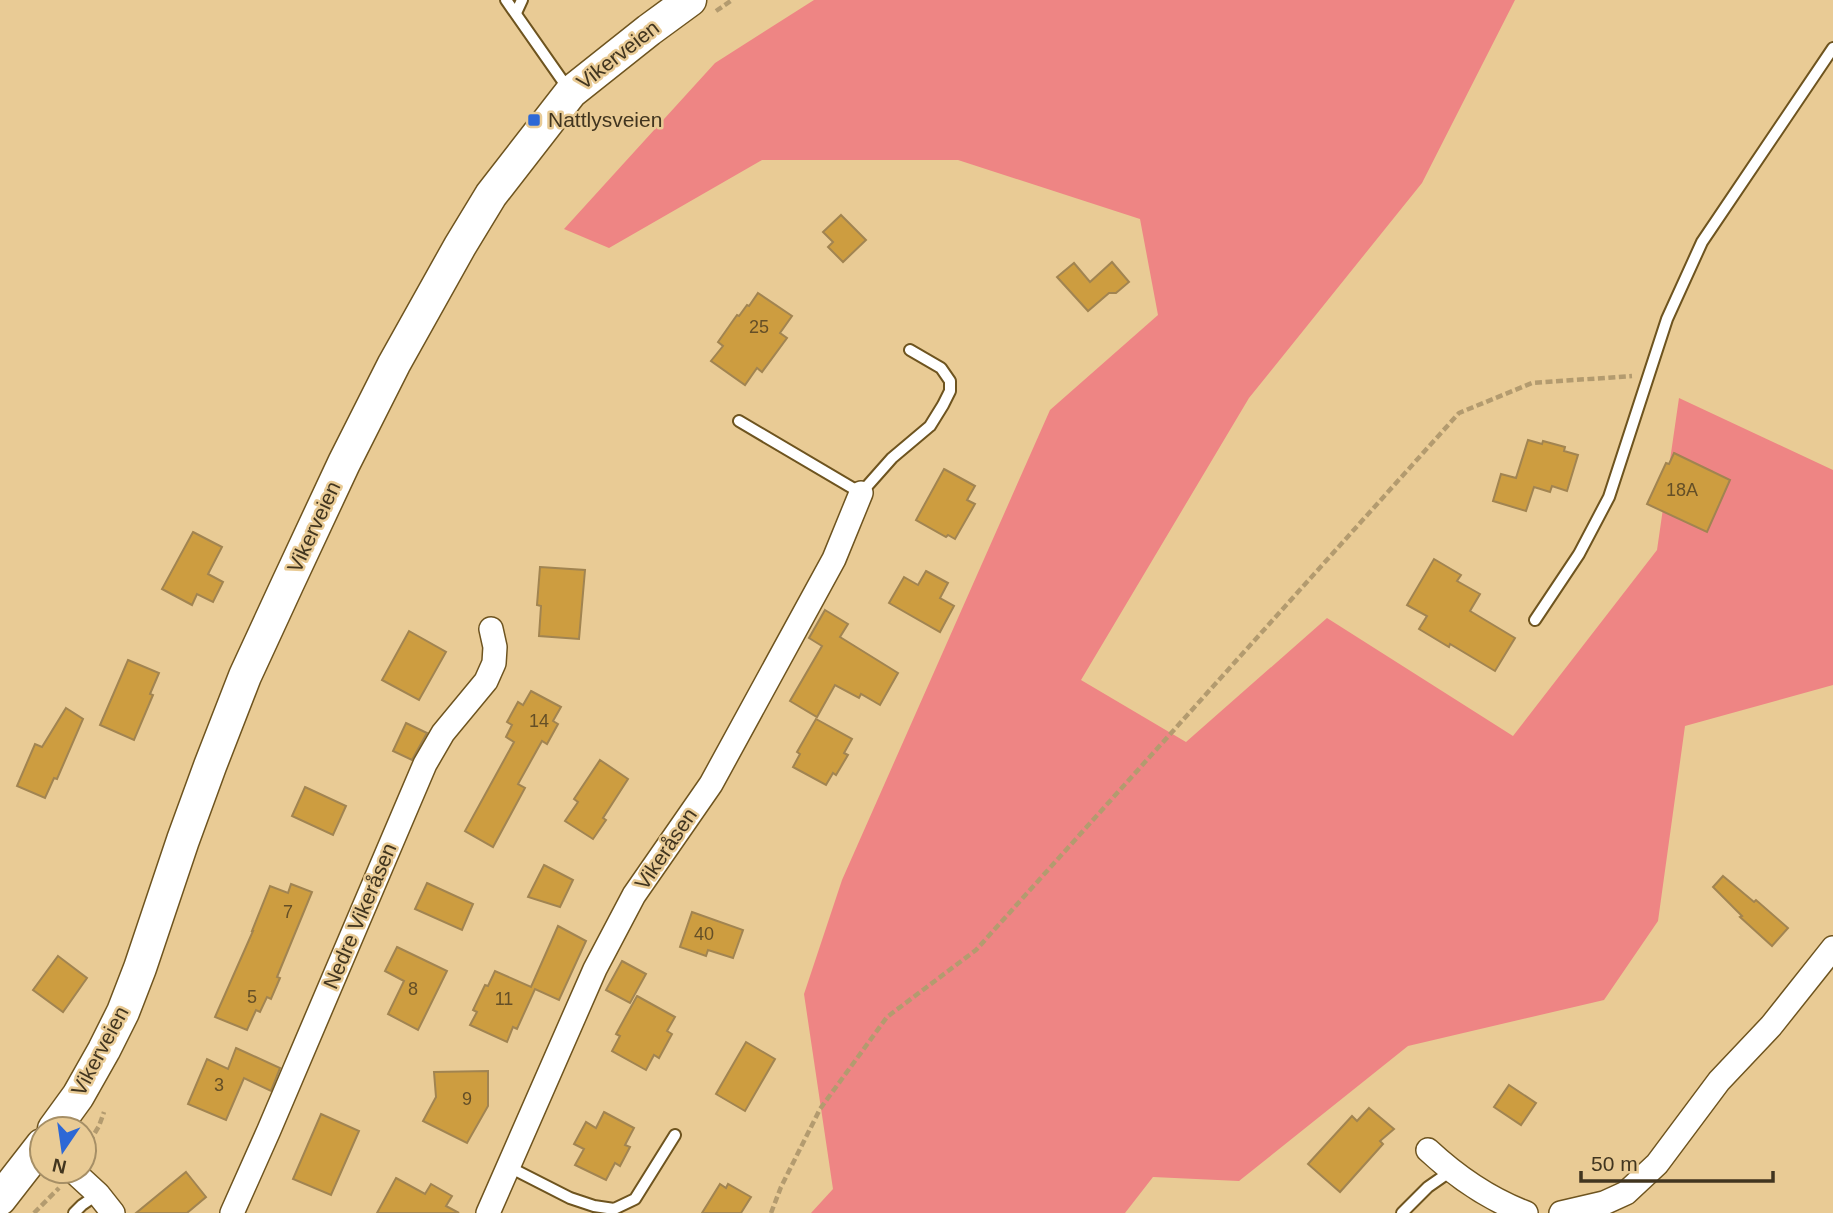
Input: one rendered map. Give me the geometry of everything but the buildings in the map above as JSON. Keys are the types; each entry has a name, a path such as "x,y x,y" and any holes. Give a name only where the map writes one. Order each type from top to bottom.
{"main road":[{"name":"Vikerveien","path":"64,1115 104,1051 123,1012 183,840 245,676 344,463 394,364 491,195 571,92 649,30 701,7"},
{"path":"0,1199 28,1164"}],"street":[{"name":"Vikeråsen","path":"488,1213 594,969 634,895 711,784 834,559 861,493"},
{"name":"Nedre Vikeråsen","path":"232,1213 270,1130 425,764 443,733 486,681 494,663 495,647 491,629"},
{"path":"1562,1213 1604,1203 1626,1193 1657,1164 1719,1081 1771,1026 1833,948"},
{"path":"1428,1150 1451,1171 1504,1205 1526,1213"},
{"path":"88,1185 113,1213"}],"lane":[{"path":"506,0 571,92"},
{"path":"516,13 522,0"},
{"path":"1535,620 1579,554 1609,497 1667,319 1702,242 1833,48"},
{"path":"739,421 861,493 892,458 930,426 950,391 950,381 941,368 910,350"},
{"path":"509,1167 570,1198 614,1209 635,1199 675,1135"},
{"path":"1402,1213 1428,1187 1451,1171"},
{"path":"74,1213 98,1194"}],"path":[{"path":"701,7 732,0"},
{"path":"771,1213 820,1109 887,1017 976,950 1459,413 1532,383 1649,375"},
{"path":"98,1128 107,1102"},
{"path":"34,1213 62,1185"}],"shaded area":[{"path":"814,0 1515,0 1422,183 1249,398 1081,680 1186,742 1327,618 1513,736 1657,550 1679,398 1833,470 1833,685 1685,726 1658,921 1604,1000 1408,1046 1239,1181 1153,1177 1125,1213 811,1213 833,1189 804,994 842,880 1050,410 1158,315 1140,219 958,160 762,160 609,248 564,229 715,63"}],"place":[{"name":"Nattlysveien","path":"534,120"}]}
